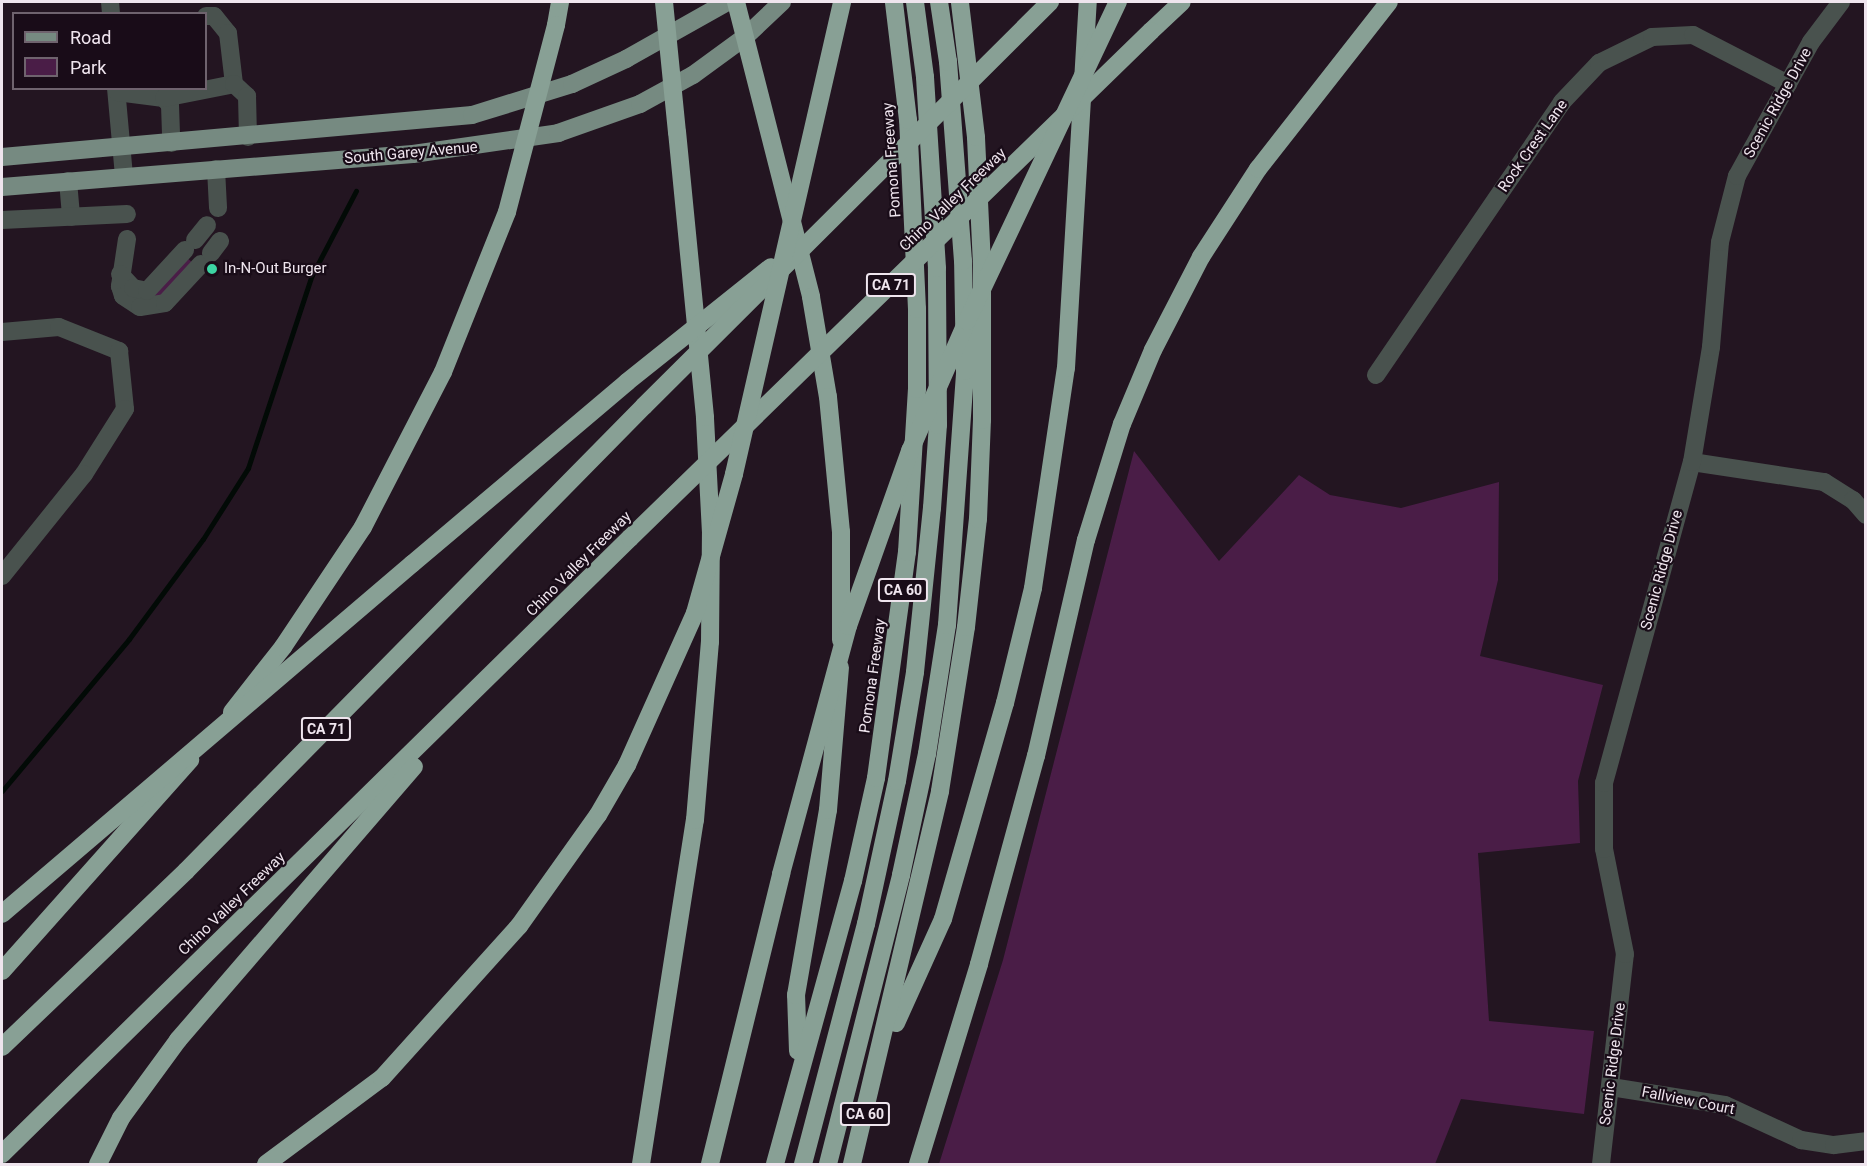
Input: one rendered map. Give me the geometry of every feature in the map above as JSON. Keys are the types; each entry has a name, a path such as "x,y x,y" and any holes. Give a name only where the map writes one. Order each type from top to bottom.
{"highway":[{"path":"2,971 239,703 337,567 368,518 443,372 507,212 560,2"},
{"path":"641,1164 695,820 710,642 711,533 705,417 664,2"},
{"path":"736,2 811,297 828,397 841,532 839,700 828,810 796,994 799,1067"},
{"path":"266,1164 382,1078 519,926 598,815 627,765 695,613 734,474 842,2"},
{"name":"Pomona Freeway","path":"775,1164 799,1067 853,881 876,778 907,552 917,389 917,309 908,120 894,2"},
{"path":"803,1164 866,924 897,781 915,672 931,520 938,425 937,268 925,76 915,2"},
{"path":"828,1164 901,875 927,754 947,625 965,370 963,261 948,62 939,2"},
{"name":"CA 60","path":"852,1164 940,791 966,627 978,519 983,376 982,265 975,137 960,2"},
{"name":"CA 71","path":"2,1047 186,871 645,406 1050,2"},
{"path":"877,1063 943,919 1008,692 1033,588 1058,440 1070,328 1088,2"},
{"path":"710,1164 781,874 848,626 910,451 967,321 1118,2"},
{"name":"Chino Valley Freeway","path":"2,1154 630,538 1182,2"},
{"path":"918,1164 979,964 1036,756 1086,540 1122,424 1153,350 1201,257 1258,169 1389,2"},
{"path":"2,914 627,382 754,279 817,234"},
{"path":"98,1164 140,1089 209,1002 502,666"},
{"path":"2,961 53,913"}],"main road":[{"name":"South Garey Avenue","path":"2,157 435,121 514,104 572,84 626,59 727,2"},
{"name":"South Garey Avenue","path":"2,188 470,148 558,133 640,104 693,75 745,37 782,2"}],"street":[{"name":"Scenic Ridge Drive","path":"1601,1164 1625,954 1604,849 1604,783 1692,462 1711,347 1720,242 1737,176 1811,42 1841,2"},
{"path":"207,16 214,16 228,33 234,84 247,96 248,137"},
{"name":"Rock Crest Lane","path":"1376,375 1562,102 1599,63 1652,37 1693,35 1788,84"},
{"path":"207,89 234,84"},
{"path":"124,176 117,90 164,98 204,90"},
{"path":"164,98 170,105 171,143"},
{"path":"216,169 218,208"},
{"path":"68,181 71,217"},
{"path":"2,220 127,214"},
{"path":"120,274 133,288 147,291 207,225"},
{"path":"127,239 120,286 127,301 140,307 158,307 172,298 211,253"},
{"path":"2,332 59,327 119,351 125,408 84,474 2,576"},
{"path":"1692,462 1824,482 1853,500 1866,515"},
{"name":"Fallview Court","path":"1611,1087 1725,1105 1801,1140 1834,1144 1866,1141"}],"green space":[{"path":"184,255 195,265 164,298 130,292"},
{"path":"1134,451 1219,561 1299,475 1330,495 1401,508 1499,482 1498,580 1480,656 1603,685 1578,781 1580,843 1478,853 1489,1021 1594,1031 1584,1114 1461,1099 1435,1164 939,1164 1003,960"}],"waterway":[{"path":"2,791 129,639 203,539 248,468 312,275 356,191"}],"place":[{"name":"In-N-Out Burger","path":"212,269"}]}
